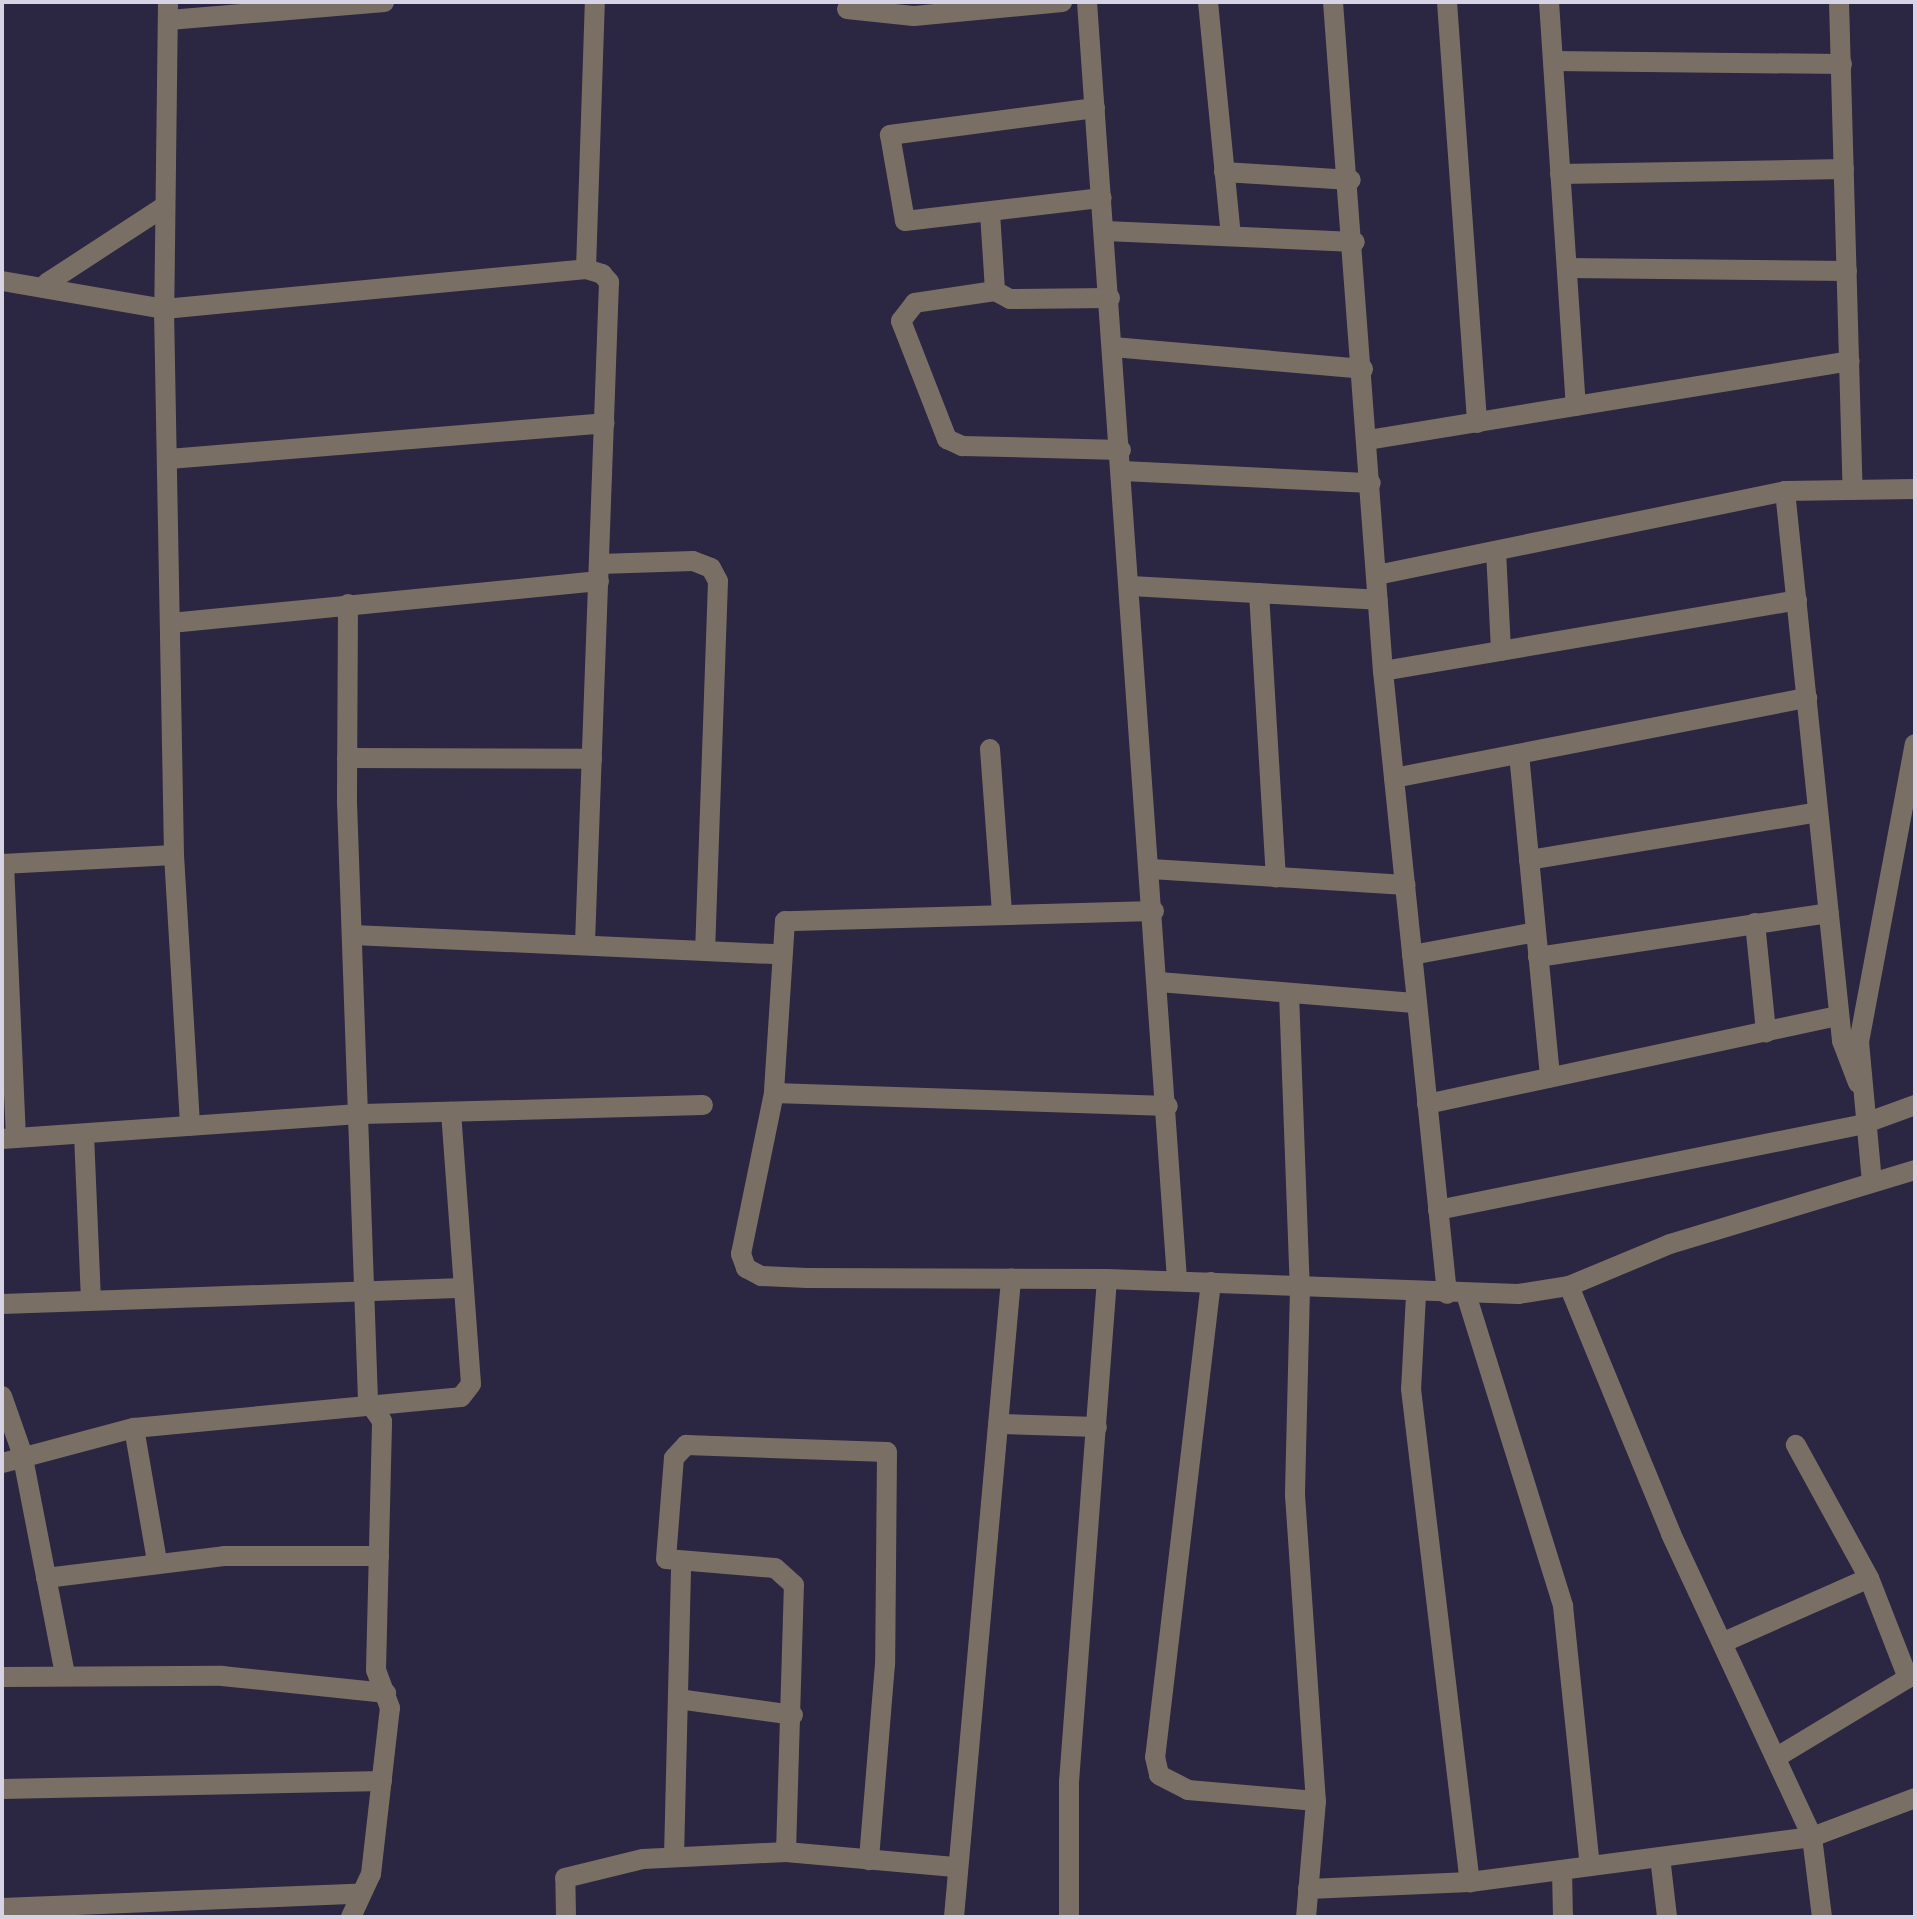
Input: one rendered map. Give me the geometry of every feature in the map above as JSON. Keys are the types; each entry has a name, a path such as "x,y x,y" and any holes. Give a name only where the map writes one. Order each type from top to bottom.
{"street":[{"path":"190,1126 174,855 164,309 168,11 384,2"},
{"path":"586,269 595,2"},
{"path":"847,9 914,16 1062,2"},
{"path":"1087,2 1168,1106 1177,1281"},
{"path":"1208,2 1231,236"},
{"path":"1333,2 1351,180 1383,671 1438,1210 1456,1294 1551,1552 1573,1667 1590,1866"},
{"path":"1447,2 1477,423"},
{"path":"1549,2 1576,406"},
{"path":"1839,2 1853,490"},
{"path":"1553,61 1842,64"},
{"path":"1095,108 891,132 905,221 1102,198"},
{"path":"1560,174 1844,169"},
{"path":"1224,172 1351,180"},
{"path":"47,283 165,206"},
{"path":"990,213 995,291"},
{"path":"1105,231 1355,242"},
{"path":"1567,268 1847,271"},
{"path":"2,281 47,283 164,309 586,269 609,282 585,944"},
{"path":"1110,298 1010,299 995,291 905,310 901,321 947,439 962,446 1121,450"},
{"path":"1113,347 1363,369"},
{"path":"1368,440 1850,361"},
{"path":"169,459 605,423"},
{"path":"1123,471 1371,483"},
{"path":"1377,575 1785,491 1915,489"},
{"path":"1785,491 1839,1016 1858,1083"},
{"path":"1496,551 1501,651"},
{"path":"171,623 693,561 711,568 718,581 715,950"},
{"path":"1131,586 1378,600"},
{"path":"1259,593 1276,877"},
{"path":"1383,671 1797,600"},
{"path":"348,604 347,758 362,1114 368,1401 382,1421 376,1670 386,1693 382,1781 371,1874 356,1894 351,1917"},
{"path":"1394,778 1807,698"},
{"path":"1872,1182 1858,1083 1859,1042 1915,744"},
{"path":"990,749 1002,914"},
{"path":"1519,754 1550,1078"},
{"path":"347,758 592,759"},
{"path":"1529,860 1818,812"},
{"path":"174,855 3,864 9,1139 362,1114 703,1105"},
{"path":"1151,869 1405,885"},
{"path":"1154,911 799,917 785,921 772,954 774,1093 741,1254 746,1268 761,1276 1177,1281 1416,1295 1569,1286 1670,1244 1915,1170"},
{"path":"1538,957 1829,913"},
{"path":"1755,923 1766,1032"},
{"path":"1412,955 1536,932"},
{"path":"353,935 772,954"},
{"path":"1159,982 1417,1003"},
{"path":"1289,993 1300,1288 1295,1495 1316,1801 1306,1917"},
{"path":"1427,1104 1839,1016"},
{"path":"774,1093 1168,1106"},
{"path":"1438,1210 1863,1124 1915,1105"},
{"path":"2,1463 22,1453 134,1428 368,1401 461,1397 471,1384 451,1112"},
{"path":"84,1134 91,1300"},
{"path":"954,1917 954,1867 1002,1424 1011,1279"},
{"path":"1069,1917 1069,1782 1107,1279"},
{"path":"1211,1282 1155,1757 1159,1775 1188,1790 1316,1801"},
{"path":"1569,1286 1671,1534 1724,1642 1812,1837 1822,1917"},
{"path":"2,1304 366,1287 464,1288"},
{"path":"1416,1295 1411,1389 1429,1563 1470,1882"},
{"path":"2,1396 22,1453 65,1675"},
{"path":"1002,1424 1097,1427"},
{"path":"134,1428 157,1561"},
{"path":"786,1852 793,1715 788,1574 681,1565 661,1549 674,1458 686,1445 887,1452 885,1664 869,1860"},
{"path":"1777,1757 1908,1678 1869,1578 1796,1445"},
{"path":"46,1578 157,1561 379,1556"},
{"path":"674,1857 681,1565"},
{"path":"1724,1642 1869,1578"},
{"path":"2,1677 222,1676 386,1693"},
{"path":"678,1699 793,1715"},
{"path":"2,1789 382,1781"},
{"path":"1308,1889 1470,1882 1812,1837 1915,1798"},
{"path":"566,1917 565,1878 674,1857 786,1852 954,1867"},
{"path":"1660,1857 1667,1917"},
{"path":"1562,1870 1563,1917"},
{"path":"2,1908 356,1894"}]}
